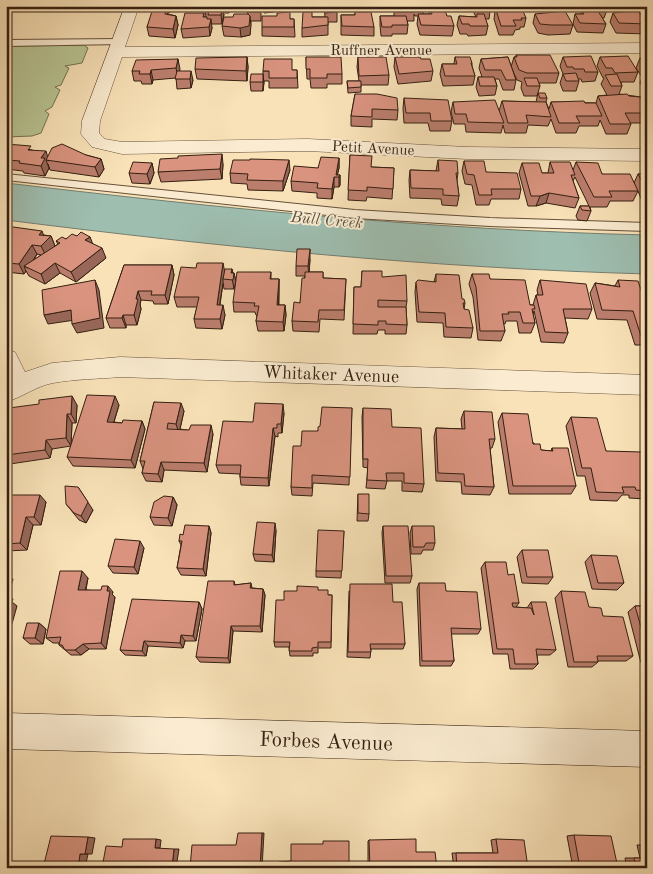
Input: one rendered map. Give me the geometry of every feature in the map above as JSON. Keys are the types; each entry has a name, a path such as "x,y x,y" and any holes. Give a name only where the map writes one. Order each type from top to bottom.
{"street":[{"path":"117,47 132,6"},
{"name":"Ruffner Avenue","path":"117,47 647,48"},
{"name":"Petit Avenue","path":"117,47 91,121 90,134 99,144 122,148 308,145 467,153 647,155"},
{"path":"6,359 12,388"},
{"name":"Whitaker Avenue","path":"12,388 52,373 120,367 647,385"},
{"name":"Forbes Avenue","path":"6,731 647,749"}],"lane":[{"path":"6,43 117,47"},
{"path":"6,177 355,214 490,222 647,227"}],"green space":[{"path":"84,45 88,48 82,63 65,66 69,68 61,85 55,87 60,90 52,107 45,111 49,114 41,133 32,136 6,137 6,49 14,46"}],"water":[{"name":"Bull Creek","path":"6,183 246,209 406,223 647,235 647,274 486,267 326,255 6,220"}],"building":[{"path":"206,6 222,6 221,15 208,15 209,9 205,9"},
{"path":"248,6 260,6 260,12 247,12"},
{"path":"324,6 337,6 337,12 325,13"},
{"path":"414,6 415,12 395,12 394,8"},
{"path":"477,6 489,6 491,9 478,9"},
{"path":"593,6 605,6 607,9 595,9"},
{"path":"430,7 444,7 447,16 451,16 454,26 421,25 418,14 432,14"},
{"path":"153,8 166,8 165,14 176,16 173,29 147,27"},
{"path":"415,8 423,8 423,11 415,11"},
{"path":"496,10 523,11 526,18 513,20 516,26 501,26"},
{"path":"638,10 641,15 647,17 647,24 619,23 613,13"},
{"path":"565,11 573,25 540,24 535,14"},
{"path":"582,11 598,11 606,24 580,23 575,14 584,14"},
{"path":"290,12 290,19 294,19 294,27 262,27 262,16 277,16 277,13"},
{"path":"303,12 312,12 312,17 328,17 328,25 302,28"},
{"path":"355,12 371,12 374,27 342,26 341,15 355,15"},
{"path":"185,13 204,13 203,17 211,19 209,27 181,29"},
{"path":"234,14 248,14 250,16 249,26 240,28 222,26 224,17 233,17"},
{"path":"477,14 484,14 488,26 462,24 459,16 477,17"},
{"path":"380,16 406,16 408,25 382,27"},
{"path":"516,55 550,55 559,73 527,73 519,70 514,57 517,57"},
{"path":"591,56 598,72 585,72 584,69 567,67 563,57"},
{"path":"628,56 638,72 615,73 612,68 606,68 600,57"},
{"path":"247,57 246,71 195,69 196,58"},
{"path":"306,57 341,57 342,74 327,74 327,78 310,78 310,69 306,69"},
{"path":"358,57 386,57 389,75 359,76"},
{"path":"395,57 430,59 433,71 399,74"},
{"path":"455,57 470,57 475,76 445,76 442,64 457,64"},
{"path":"508,57 516,80 506,80 501,70 485,70 481,59"},
{"path":"640,58 647,58 647,68 646,68"},
{"path":"178,59 176,68 151,70 150,74 139,74 140,71 132,71 136,60"},
{"path":"264,59 292,59 292,70 297,70 297,78 269,78 269,71 263,71"},
{"path":"177,71 191,71 190,79 175,79"},
{"path":"576,73 579,81 566,81 563,74"},
{"path":"251,74 263,74 263,82 250,82"},
{"path":"617,74 622,86 611,86 605,75"},
{"path":"478,77 494,77 497,86 480,86"},
{"path":"524,78 537,78 540,86 527,86"},
{"path":"347,81 361,81 361,87 348,88"},
{"path":"538,93 545,93 547,98 540,98"},
{"path":"642,93 647,93 647,101"},
{"path":"355,94 377,94 397,98 398,110 372,109 372,117 351,116"},
{"path":"627,94 640,97 647,108 647,113 625,113 631,124 610,124 598,96"},
{"path":"404,98 448,100 452,121 431,121 430,113 406,113"},
{"path":"495,100 504,123 468,122 466,114 455,114 453,102"},
{"path":"502,101 546,102 551,117 526,115 528,123 508,123"},
{"path":"584,101 585,103 596,103 602,116 576,116 580,123 559,123 551,102"},
{"path":"6,144 31,146 28,150 46,151 41,158 45,158 41,166 6,160"},
{"path":"62,144 86,155 101,159 95,167 46,160 52,148"},
{"path":"222,154 220,169 158,172 160,159 178,158 178,156"},
{"path":"350,155 372,156 371,167 394,168 393,189 367,187 367,191 348,190"},
{"path":"321,157 339,158 336,175 340,175 339,177 334,177 332,189 317,188 318,183 291,181 294,166 318,168"},
{"path":"233,160 289,160 283,181 247,180 248,174 230,173"},
{"path":"438,160 457,161 458,173 456,173 459,196 443,195 443,189 411,188 410,170 439,171"},
{"path":"464,161 484,161 486,172 517,173 521,189 491,189 492,195 479,195 474,175 467,174"},
{"path":"133,162 152,163 147,174 129,173"},
{"path":"550,162 570,162 575,175 571,175 579,198 549,193 531,196 522,163 539,163 542,173 554,173"},
{"path":"576,162 598,163 602,174 630,174 638,191 609,191 612,197 594,197"},
{"path":"638,174 647,174 647,190"},
{"path":"580,206 589,206 591,211 582,210"},
{"path":"6,226 42,231 39,235 51,236 41,246 32,245 19,264 6,263"},
{"path":"81,232 90,237 85,240 102,248 71,272 55,263 41,274 24,266 60,243 56,241 62,237 66,239 72,234 77,236"},
{"path":"297,249 310,249 308,266 296,266"},
{"path":"197,263 223,263 217,305 223,305 220,319 194,319 199,297 174,297 181,267 196,268"},
{"path":"124,265 172,265 165,295 151,295 152,291 138,291 134,315 123,315 122,318 106,318"},
{"path":"225,269 232,269 231,273 234,273 233,280 223,279"},
{"path":"362,271 382,271 382,277 406,275 407,301 378,300 378,307 406,307 407,325 386,324 386,321 378,321 378,325 353,324 354,287 361,287"},
{"path":"237,272 271,272 270,279 279,279 277,305 285,305 283,322 256,321 259,306 254,306 255,303 233,302"},
{"path":"305,272 323,272 323,278 346,279 344,310 319,310 318,322 292,321 294,302 300,303 302,278 305,278"},
{"path":"436,274 459,275 462,299 464,299 465,303 463,303 464,309 469,310 473,328 446,327 445,313 419,312 416,282 418,280 436,282"},
{"path":"472,274 489,274 490,279 525,280 530,305 534,305 535,309 532,309 535,323 523,323 520,312 508,312 509,314 502,314 505,331 480,331 476,287"},
{"path":"95,280 100,318 72,324 71,310 44,315 42,290"},
{"path":"540,280 586,284 592,309 563,309 568,333 545,332 536,295 543,295"},
{"path":"618,280 638,281 644,298 647,298 647,336 641,336 633,311 602,310 595,283 620,287"},
{"path":"87,395 115,396 107,422 122,423 123,420 142,421 131,460 67,457"},
{"path":"72,396 71,414 67,414 66,438 46,440 45,450 6,455 6,420 9,408 39,404 39,400"},
{"path":"154,402 181,403 176,424 168,423 167,429 189,430 191,425 211,425 204,463 161,462 158,474 142,473 145,461 140,461"},
{"path":"255,403 283,404 281,424 277,424 277,428 273,428 268,478 240,477 241,465 216,465 223,421 253,422"},
{"path":"322,407 352,408 350,477 312,475 312,488 291,487 293,446 301,446 302,431 318,431"},
{"path":"363,408 391,409 392,427 421,428 424,484 404,483 404,473 386,473 387,481 367,480 368,459 363,459"},
{"path":"464,411 492,412 495,439 489,439 494,487 465,486 464,474 438,473 436,428 465,429"},
{"path":"502,413 528,414 533,444 540,444 541,450 553,451 552,448 568,448 576,486 513,486"},
{"path":"571,417 597,418 606,451 642,452 647,469 647,491 636,490 635,487 622,487 624,493 596,492 591,468 582,468"},
{"path":"65,486 78,487 88,502 81,516 74,513 66,504"},
{"path":"358,494 369,494 369,514 358,513"},
{"path":"6,495 40,495 34,517 26,517 20,543 6,544"},
{"path":"164,496 173,497 168,518 150,517 154,502"},
{"path":"257,522 275,523 272,555 253,554"},
{"path":"185,525 209,526 203,569 177,568 182,541 179,541 180,534 183,535"},
{"path":"383,526 408,526 412,576 386,576"},
{"path":"412,526 434,526 435,543 426,543 424,547 413,547"},
{"path":"318,530 344,531 342,571 316,571"},
{"path":"115,539 140,541 134,567 108,566"},
{"path":"522,550 548,550 553,577 527,577"},
{"path":"591,555 617,556 624,583 598,583"},
{"path":"485,562 506,562 508,575 514,574 519,603 512,603 513,607 531,608 534,615 531,602 546,602 556,650 536,649 538,664 515,664 513,649 497,649"},
{"path":"60,571 82,571 78,590 101,590 102,586 108,586 107,591 110,591 101,643 83,644 75,650 65,650 62,645 59,645 61,637 46,638"},
{"path":"208,581 234,581 234,585 251,583 250,588 263,589 260,626 231,626 228,658 196,657"},
{"path":"419,583 445,583 446,591 477,592 481,629 451,628 454,661 422,661"},
{"path":"350,584 392,584 393,602 402,602 405,644 370,644 371,652 348,652"},
{"path":"297,586 318,587 318,590 328,590 328,595 332,595 331,642 318,642 318,647 312,648 312,651 289,651 290,642 274,642 276,600 284,600 284,591 297,591"},
{"path":"561,591 585,592 589,607 601,608 603,616 623,617 633,656 597,656 598,662 574,662"},
{"path":"132,599 199,602 193,636 181,635 180,643 144,641 142,651 120,650"},
{"path":"635,606 647,606 647,648"},
{"path":"27,623 39,623 35,638 23,638"},
{"path":"238,833 262,833 260,868 190,868 192,845 236,845"},
{"path":"574,835 611,836 618,868 580,868"},
{"path":"51,836 88,837 85,854 80,854 78,868 43,868"},
{"path":"123,839 156,839 155,848 174,849 172,868 102,868 106,846 122,847"},
{"path":"416,839 416,852 435,852 437,868 370,868 369,840"},
{"path":"496,839 524,840 528,868 457,868 456,853 498,853"},
{"path":"323,841 349,841 349,868 278,868 279,862 291,861 291,844 323,844"},
{"path":"634,858 647,858 647,868 636,868"}]}
